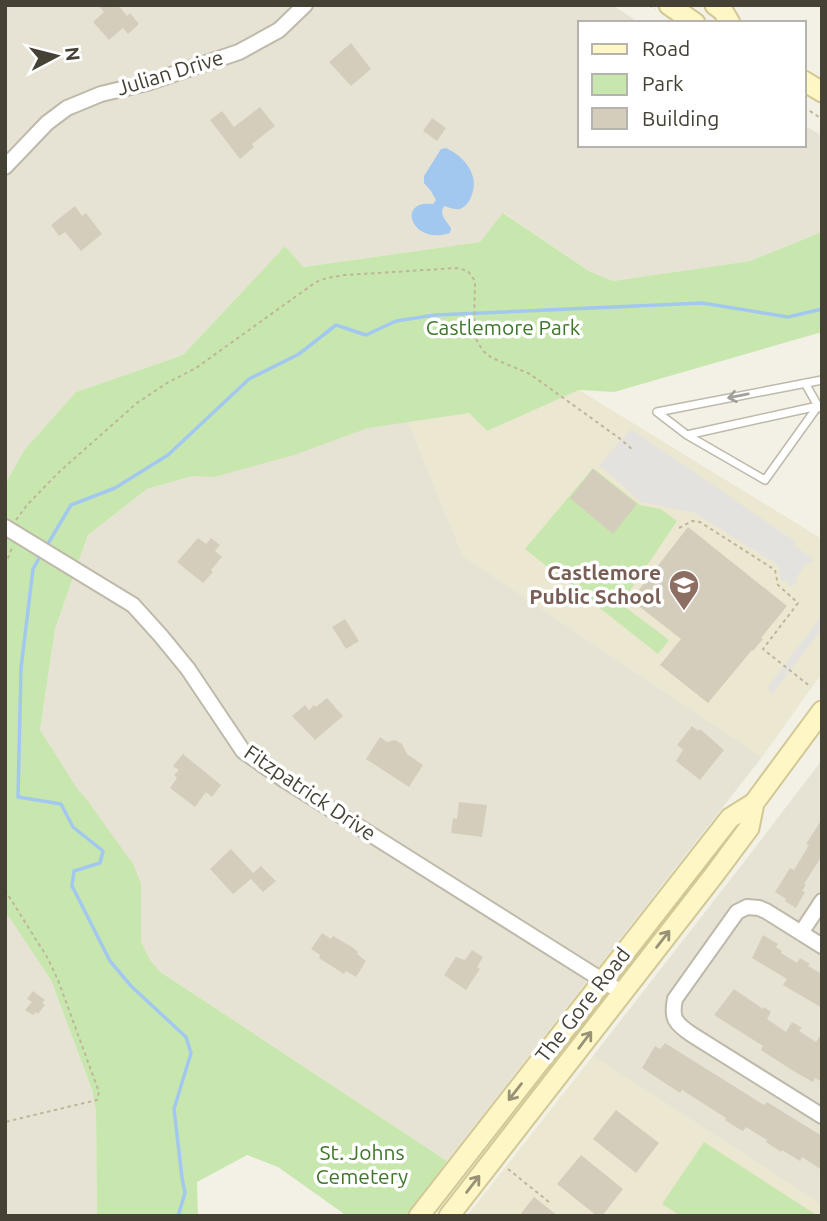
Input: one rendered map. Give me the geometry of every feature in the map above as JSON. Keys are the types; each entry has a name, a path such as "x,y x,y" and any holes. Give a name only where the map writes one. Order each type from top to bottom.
{"main road":[{"path":"669,5 692,21"},
{"path":"715,5 723,11 729,21"},
{"path":"806,81 822,92"},
{"name":"The Gore Road","path":"418,1216 730,818 754,803 822,711"},
{"name":"The Gore Road","path":"449,1216 749,828 754,803"}],"street":[{"name":"Julian Drive","path":"5,167 47,123 67,108 102,94 147,83 239,52 279,30 305,5"},
{"name":"Fitzpatrick Drive","path":"11,530 133,605 188,669 243,751 286,781 621,992"},
{"path":"801,933 822,901"},
{"path":"822,946 759,908 747,907 737,912 675,999 673,1012 676,1021 691,1034 822,1116"}],"lane":[{"path":"821,407 765,480 687,435 657,412 822,380"},
{"path":"805,383 821,407"},
{"path":"687,435 821,407"}],"path":[{"path":"806,108 822,119"},
{"path":"5,565 11,530 27,505 60,471 137,403 196,368 316,282 327,278 457,268 468,271 475,281 474,330 483,351 492,358 530,374 633,450"},
{"path":"679,528 692,521 700,522 775,570 778,584 798,603 764,649 811,687"},
{"path":"5,890 47,957 58,980 99,1092 97,1100 5,1122"},
{"path":"504,1167 549,1202"}],"shaded area":[{"path":"5,5 612,5 637,21 578,21 578,147 806,147 806,126 822,136 822,232 750,261 613,281 589,271 504,213 480,242 302,267 285,246 183,355 76,392 25,449 5,484"},
{"name":"Castlemore Public School","path":"579,390 822,539 822,673 762,757 463,556 406,417 463,407 487,431"},
{"path":"406,417 463,556 762,757 447,1161 144,961 40,730 55,629 88,535 147,489"},
{"path":"631,429 796,542 792,544 814,560 806,564 796,578 797,584 789,586 788,581 781,581 778,565 695,513 641,502 599,465"},
{"path":"822,615 822,629 772,694 768,687"},
{"path":"822,760 822,1205 593,1056"},
{"path":"5,911 51,980 92,1090 96,1111 97,1216 5,1216"},
{"path":"593,1056 822,1205 822,1216 467,1216"}],"green space":[{"name":"Castlemore Park","path":"503,213 589,271 613,281 750,261 822,232 822,332 614,392 579,390 487,431 469,413 368,428 294,455 214,477 193,476 147,489 88,535 55,629 40,730 78,790 133,864 141,884 141,942 150,960 159,971 447,1161 406,1216 347,1216 278,1167 247,1155 197,1182 198,1216 97,1216 96,1111 92,1090 51,980 5,911 5,484 25,449 76,392 183,355 285,246 303,267 480,242"},
{"path":"593,468 640,505 661,509 677,521 621,604 669,640 658,654 525,549"},
{"path":"704,1142 818,1216 681,1216 662,1204"}],"water":[{"path":"446,148 459,156 469,168 474,189 469,201 462,208 444,206 443,215 451,228 450,233 437,235 418,228 413,222 412,214 414,208 421,204 433,204 436,200 424,183 424,176 441,149"}],"building":[{"path":"98,5 118,5 127,16 130,13 139,24 128,34 123,28 109,40 93,22 104,12"},
{"path":"351,43 371,69 351,86 329,62"},
{"path":"260,107 275,126 252,144 254,147 240,159 210,120 222,111 234,127"},
{"path":"432,118 446,128 437,141 423,131"},
{"path":"75,206 82,216 86,213 102,234 81,251 65,232 59,236 51,225"},
{"path":"593,469 637,504 613,534 570,498"},
{"path":"688,527 787,606 761,638 763,639 708,703 660,665 681,639 631,600"},
{"path":"198,538 206,544 211,538 220,545 215,551 222,557 203,583 177,562"},
{"path":"345,619 359,641 346,649 332,627"},
{"path":"327,698 343,716 315,740 292,716 305,705 309,710"},
{"path":"692,726 698,731 700,729 724,750 700,780 676,761 683,750 677,745"},
{"path":"380,737 387,742 395,740 402,744 407,754 423,765 409,787 366,759"},
{"path":"183,754 221,785 212,797 206,792 195,807 170,788 177,778 174,775 179,770 173,766"},
{"path":"459,802 487,805 482,837 451,833 453,818 457,819"},
{"path":"822,819 822,856 804,884 806,885 802,891 805,892 796,908 775,892 790,868 794,870"},
{"path":"231,849 253,873 261,866 276,881 263,892 251,879 233,894 210,869"},
{"path":"322,933 352,947 366,961 356,977 346,971 344,974 319,958 320,955 311,949"},
{"path":"763,935 778,944 776,947 781,953 797,963 800,958 822,974 822,1008 783,985 787,979 752,958"},
{"path":"472,950 483,957 477,967 480,969 466,990 444,975 456,957 465,960"},
{"path":"734,989 771,1012 767,1019 786,1032 792,1022 802,1028 799,1031 816,1042 822,1033 822,1082 815,1078 813,1082 795,1072 761,1050 763,1046 714,1015"},
{"path":"33,991 45,1000 42,1003 45,1005 38,1014 36,1012 33,1015 25,1010 32,1002 27,999"},
{"path":"665,1043 764,1105 767,1102 822,1136 822,1170 802,1157 800,1161 782,1150 781,1152 746,1127 743,1131 739,1129 682,1090 680,1093 642,1068 655,1046 660,1049"},
{"path":"616,1110 659,1143 636,1173 593,1139"},
{"path":"581,1155 623,1189 602,1216 597,1216 557,1184"},
{"path":"534,1197 558,1216 519,1216"}],"waterway":[{"path":"46,547 71,505 115,488 168,455 249,379 299,354 336,325 366,335 396,321 435,315 702,303 788,317 822,309"},
{"path":"42,553 33,569 21,668 18,797 61,804 73,827 103,851 100,863 74,871 72,886 110,961 131,986 186,1037 191,1053 174,1109 185,1193 178,1216"}],"place":[{"name":"Castlemore Public School","path":"684,612"}],"park label":[{"name":"St. Johns Cemetery","path":"362,1165"}]}
